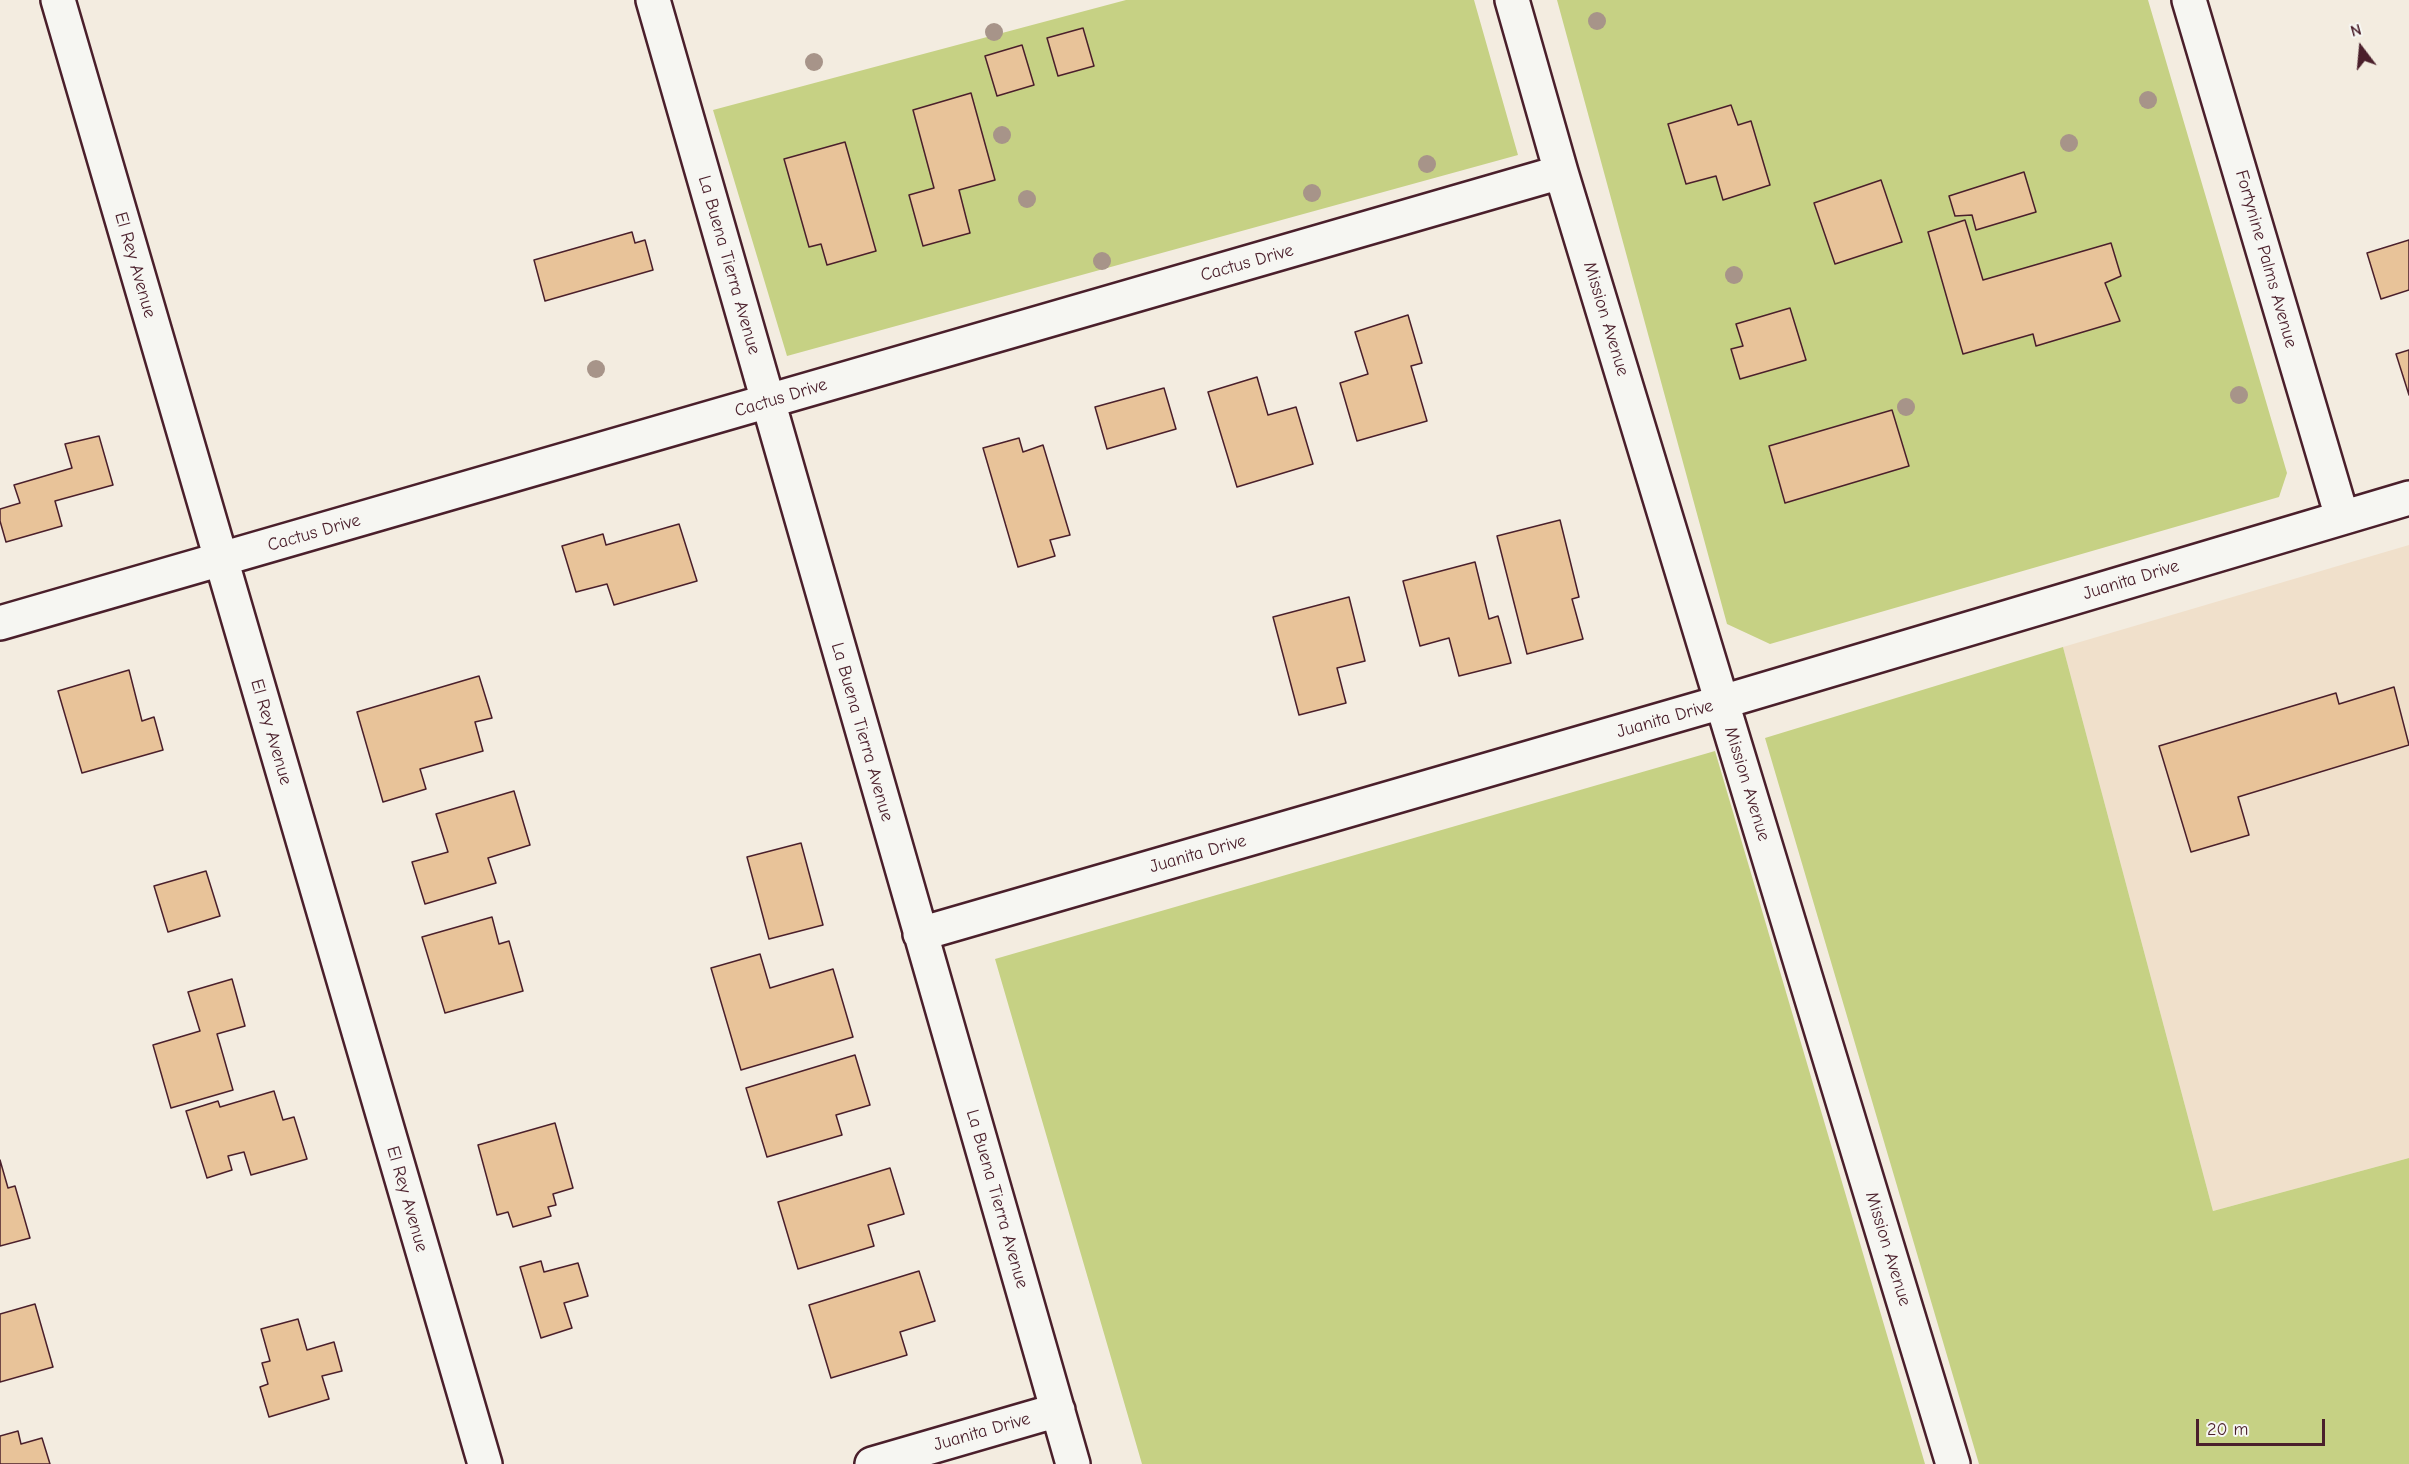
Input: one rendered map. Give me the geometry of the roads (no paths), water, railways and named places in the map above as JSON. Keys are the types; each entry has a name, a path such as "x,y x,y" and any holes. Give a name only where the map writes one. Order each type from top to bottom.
{"street":[{"name":"El Rey Avenue","path":"58,0 484,1464"},
{"name":"La Buena Tierra Avenue","path":"653,0 1073,1464"},
{"name":"Mission Avenue","path":"1512,0 1561,172 1953,1464"},
{"name":"Fortynine Palms Avenue","path":"2189,0 2342,517"},
{"name":"Cactus Drive","path":"0,623 1561,172"},
{"name":"Juanita Drive","path":"920,934 1722,702 2409,498"},
{"name":"Juanita Drive","path":"872,1464 1058,1410"}]}
